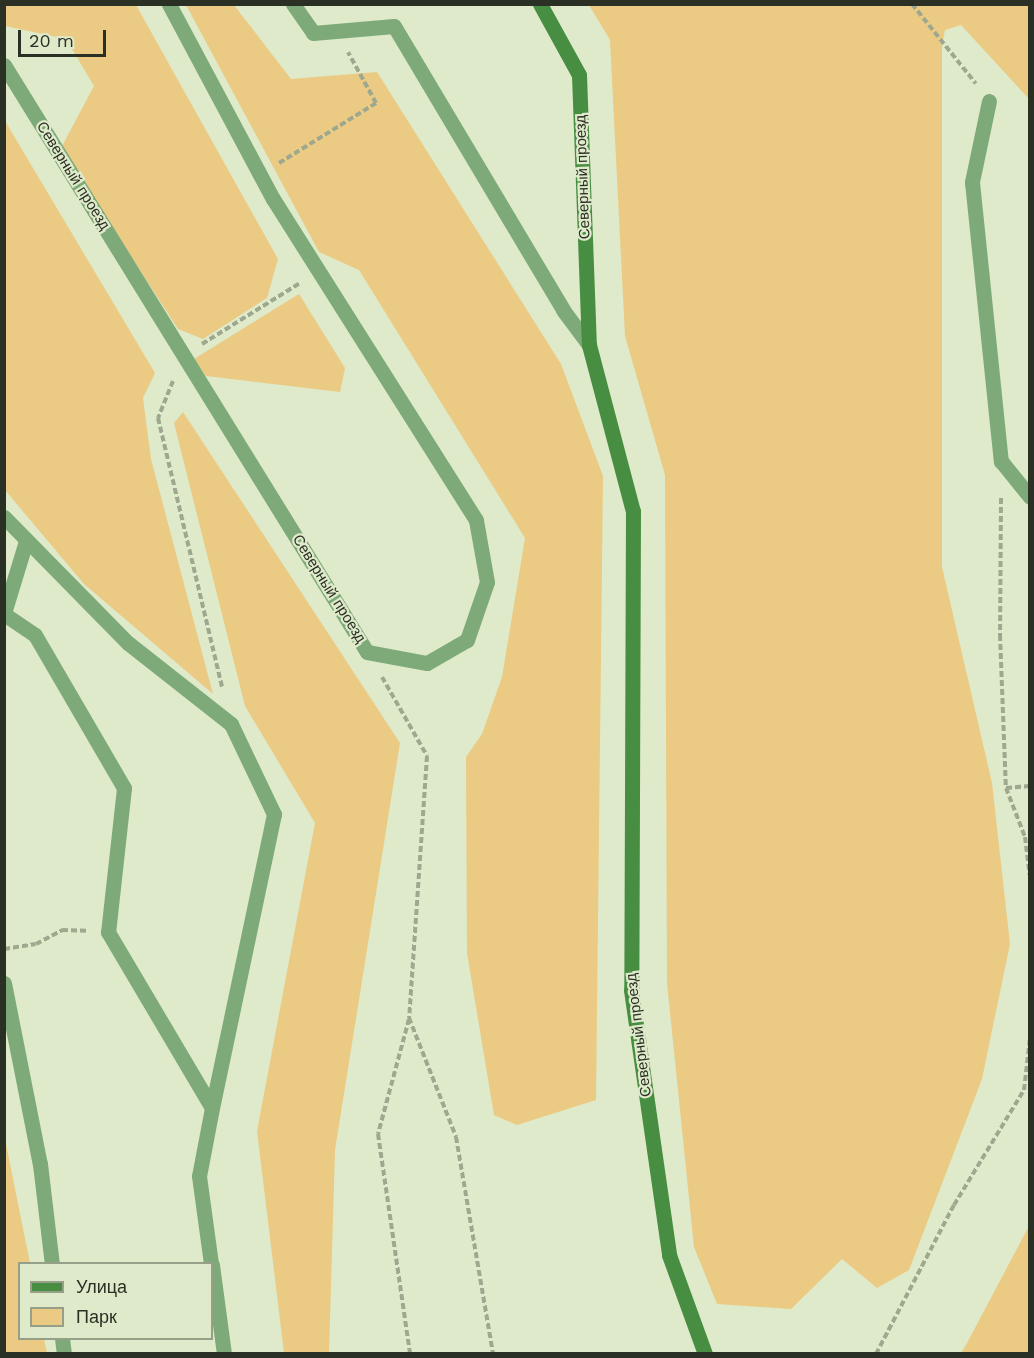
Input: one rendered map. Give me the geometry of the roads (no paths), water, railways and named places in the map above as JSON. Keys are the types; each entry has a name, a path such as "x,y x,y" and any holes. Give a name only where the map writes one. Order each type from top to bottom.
{"street":[{"name":"Северный проезд","path":"4,65 367,652 427,663 467,640 487,582 476,520 260,175 169,4"},
{"path":"293,4 313,33 394,26 563,310 589,345"},
{"name":"Северный проезд","path":"540,4 579,75 589,345 633,511 631,990 669,1255 705,1353"},
{"path":"989,100 972,182 1001,461 1029,497"},
{"path":"4,517 128,643 231,724 274,814 199,1176 211,1262"},
{"path":"26,541 4,614 35,635 124,788 108,932 212,1108"},
{"path":"4,983 40,1164 52,1262"},
{"path":"213,1278 224,1353"}]}
